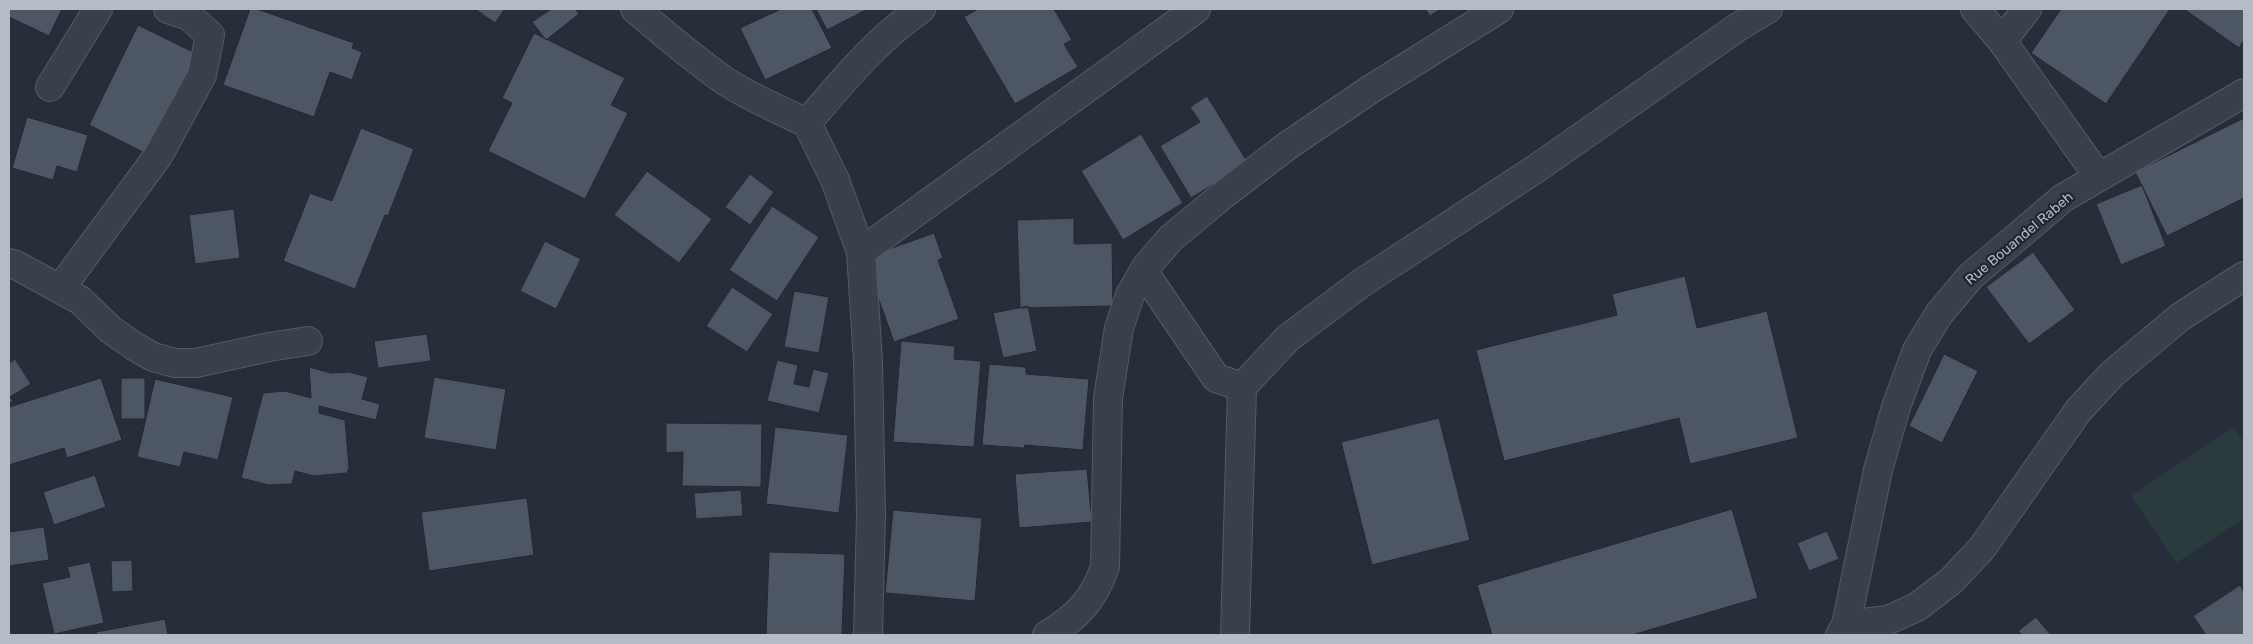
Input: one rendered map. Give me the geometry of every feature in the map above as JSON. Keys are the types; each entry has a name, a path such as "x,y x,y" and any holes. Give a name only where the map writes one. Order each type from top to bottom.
{"street":[{"path":"50,87 98,9"},
{"path":"60,290 158,156 202,74 210,35 189,16 168,9"},
{"path":"635,9 676,44 726,81 766,104 807,123 835,180 861,252 868,361 872,514 868,635"},
{"path":"807,123 853,68 898,25 921,9"},
{"path":"861,252 1196,9"},
{"path":"1047,635 1086,606 1098,588 1105,567 1108,398 1119,328 1130,295 1144,272 1171,238 1222,195 1287,146 1371,89 1499,9"},
{"path":"1235,635 1242,386 1288,338 1364,282 1537,168 1738,27 1768,9"},
{"path":"1975,9 2002,41 2098,176"},
{"path":"2002,41 2027,9"},
{"name":"Rue Bouandel Rabeh","path":"1843,630 1878,470 1896,407 1917,350 1938,314 1971,276 2063,198 2244,93"},
{"path":"9,263 80,300 111,330 134,346 153,356 175,363 196,363 268,347 308,341"},
{"path":"1144,272 1216,378 1242,386"},
{"path":"1843,630 1888,620 1916,607 1951,581 1982,548 2078,411 2112,374 2180,317 2244,276"}],"shaded area":[{"path":"2234,427 2244,442 2244,518 2176,563 2131,496"}],"building":[{"path":"9,9 62,9 49,36 9,17"},
{"path":"250,9 257,9 354,43 352,48 362,52 352,80 330,72 314,117 223,85"},
{"path":"475,9 505,9 495,23"},
{"path":"551,9 575,9 579,14 546,40 532,22"},
{"path":"781,9 812,9 832,48 765,80 740,28"},
{"path":"816,9 868,9 827,30"},
{"path":"978,9 1054,9 1072,40 1064,44 1078,67 1015,104 964,17"},
{"path":"1425,9 1441,9 1430,16"},
{"path":"2061,9 2170,9 2106,104 2031,53"},
{"path":"2184,9 2244,9 2244,40 2239,48"},
{"path":"138,25 197,54 147,154 89,125"},
{"path":"534,33 625,78 611,105 628,113 585,199 488,151 512,103 502,98"},
{"path":"1207,96 1248,163 1191,198 1160,146 1200,122 1190,107"},
{"path":"27,117 88,135 77,172 57,166 53,180 12,168"},
{"path":"2244,118 2244,198 2167,236 2135,172"},
{"path":"361,128 414,149 388,216 385,215 355,289 283,261 310,193 332,201"},
{"path":"1141,134 1183,203 1123,240 1081,171"},
{"path":"647,171 712,219 679,263 614,215"},
{"path":"750,174 774,192 750,225 725,207"},
{"path":"2142,185 2166,246 2121,265 2096,204"},
{"path":"772,206 819,237 777,301 729,270"},
{"path":"234,209 240,258 195,264 189,215"},
{"path":"1074,218 1074,244 1112,243 1113,306 1020,308 1017,220"},
{"path":"934,233 943,258 938,260 959,319 894,342 864,258"},
{"path":"545,241 581,259 556,309 520,291"},
{"path":"2033,252 2075,310 2029,344 1986,287"},
{"path":"1685,276 1697,328 1767,311 1798,438 1690,464 1679,418 1504,461 1476,350 1617,315 1612,294"},
{"path":"732,287 773,314 747,352 706,326"},
{"path":"794,291 829,297 819,353 784,347"},
{"path":"1028,306 1037,351 1003,358 993,313"},
{"path":"427,334 431,361 378,368 374,341"},
{"path":"901,341 955,346 954,359 981,361 974,447 893,442"},
{"path":"1944,354 1978,371 1942,443 1909,426"},
{"path":"15,359 31,384 10,397 13,401 9,404 9,363"},
{"path":"777,360 798,365 794,384 809,387 813,369 829,373 819,413 767,401"},
{"path":"989,364 1026,367 1026,374 1089,379 1083,450 1025,445 1024,448 982,445"},
{"path":"309,367 331,373 349,372 368,377 362,399 380,404 376,420 319,406 319,413 345,420 349,467 347,473 314,476 295,471 292,484 269,485 241,478 263,393 285,391 311,398"},
{"path":"434,377 506,389 496,450 424,438"},
{"path":"101,378 122,440 67,458 64,448 9,465 9,407"},
{"path":"121,378 145,378 145,419 121,419"},
{"path":"155,379 233,397 218,460 184,452 180,467 137,457"},
{"path":"1439,418 1470,540 1372,565 1341,442"},
{"path":"666,423 762,424 761,487 682,486 683,452 666,453"},
{"path":"775,427 848,435 839,513 766,504"},
{"path":"1087,469 1092,522 1019,528 1015,474"},
{"path":"95,475 106,507 54,525 43,492"},
{"path":"741,490 743,516 696,519 694,493"},
{"path":"527,498 534,555 429,571 421,512"},
{"path":"1732,509 1758,598 1632,635 1492,635 1477,585"},
{"path":"893,510 982,518 975,601 885,593"},
{"path":"44,527 49,560 9,566 9,532"},
{"path":"1827,531 1839,559 1809,571 1797,543"},
{"path":"769,552 845,554 842,635 766,635"},
{"path":"132,560 133,591 112,592 111,561"},
{"path":"90,562 104,623 54,634 42,583 70,577 67,567"},
{"path":"2240,585 2244,592 2244,635 2206,635 2193,616"},
{"path":"2036,617 2051,635 2022,635 2018,631"},
{"path":"165,619 168,635 97,635 96,632"}]}
